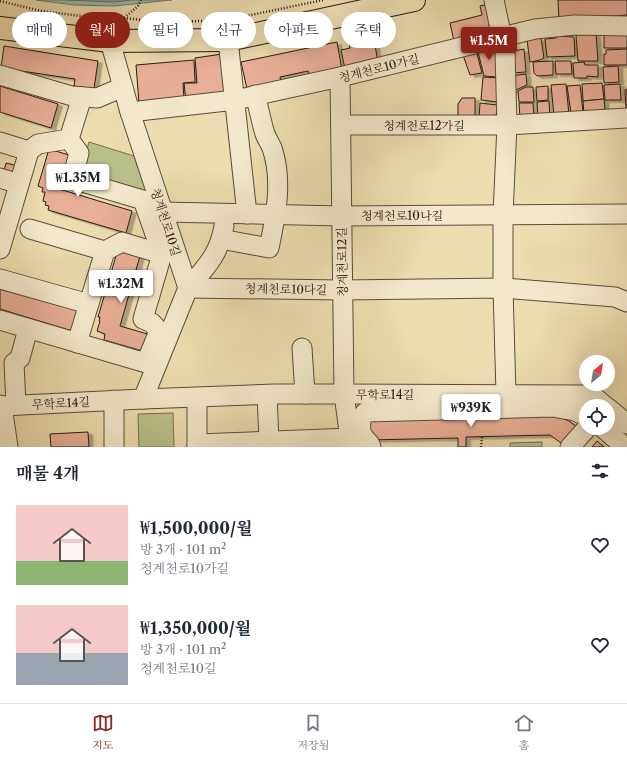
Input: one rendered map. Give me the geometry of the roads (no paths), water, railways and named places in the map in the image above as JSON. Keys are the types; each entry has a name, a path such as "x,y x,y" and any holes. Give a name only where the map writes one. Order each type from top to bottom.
{"main road":[{"path":"256,34 414,0"},
{"path":"0,28 75,38"},
{"path":"130,42 201,40"}],"street":[{"path":"494,0 505,52 507,126 503,215 506,394"},
{"name":"청계천로10가길","path":"130,112 234,100 340,77 535,29 575,25 627,26"},
{"name":"청계천로10길","path":"112,48 130,112 188,288"},
{"path":"229,48 247,214"},
{"path":"0,74 72,96 97,98 123,87"},
{"name":"청계천로12길","path":"340,77 344,394 351,443"},
{"path":"221,239 269,248 276,214 278,193 272,147 266,135 255,95"},
{"path":"70,140 82,97"},
{"name":"청계천로12가길","path":"341,125 507,126 627,118"},
{"path":"0,249 29,151 38,144 70,140"},
{"path":"0,320 146,363 159,331 152,323 143,319 162,254 143,200 72,179 79,153 70,140"},
{"path":"0,142 29,151"},
{"path":"0,178 20,184"},
{"name":"청계천로10나길","path":"163,212 342,216 627,214"},
{"path":"143,399 188,288 210,263 217,249 227,213"},
{"path":"30,229 105,250 122,242 162,254"},
{"path":"77,343 105,250"},
{"path":"0,278 89,304"},
{"name":"청계천로10다길","path":"188,288 342,290 504,288 615,297 626,300"},
{"path":"8,447 6,406 14,363 20,358 28,329"},
{"path":"302,348 305,394"},
{"name":"무학로14길","path":"6,406 114,400 305,394 592,395 597,399"},
{"path":"267,395 269,441"},
{"path":"197,397 197,446 269,441 351,443"},
{"path":"114,400 114,447"},
{"path":"371,447 364,438 362,432 362,418 363,414 366,412 552,407 579,413"},
{"path":"615,414 627,424"},
{"path":"570,447 581,435"},
{"path":"611,435 625,447"}],"water":[{"path":"36,0 172,0 114,6 74,5"}]}
